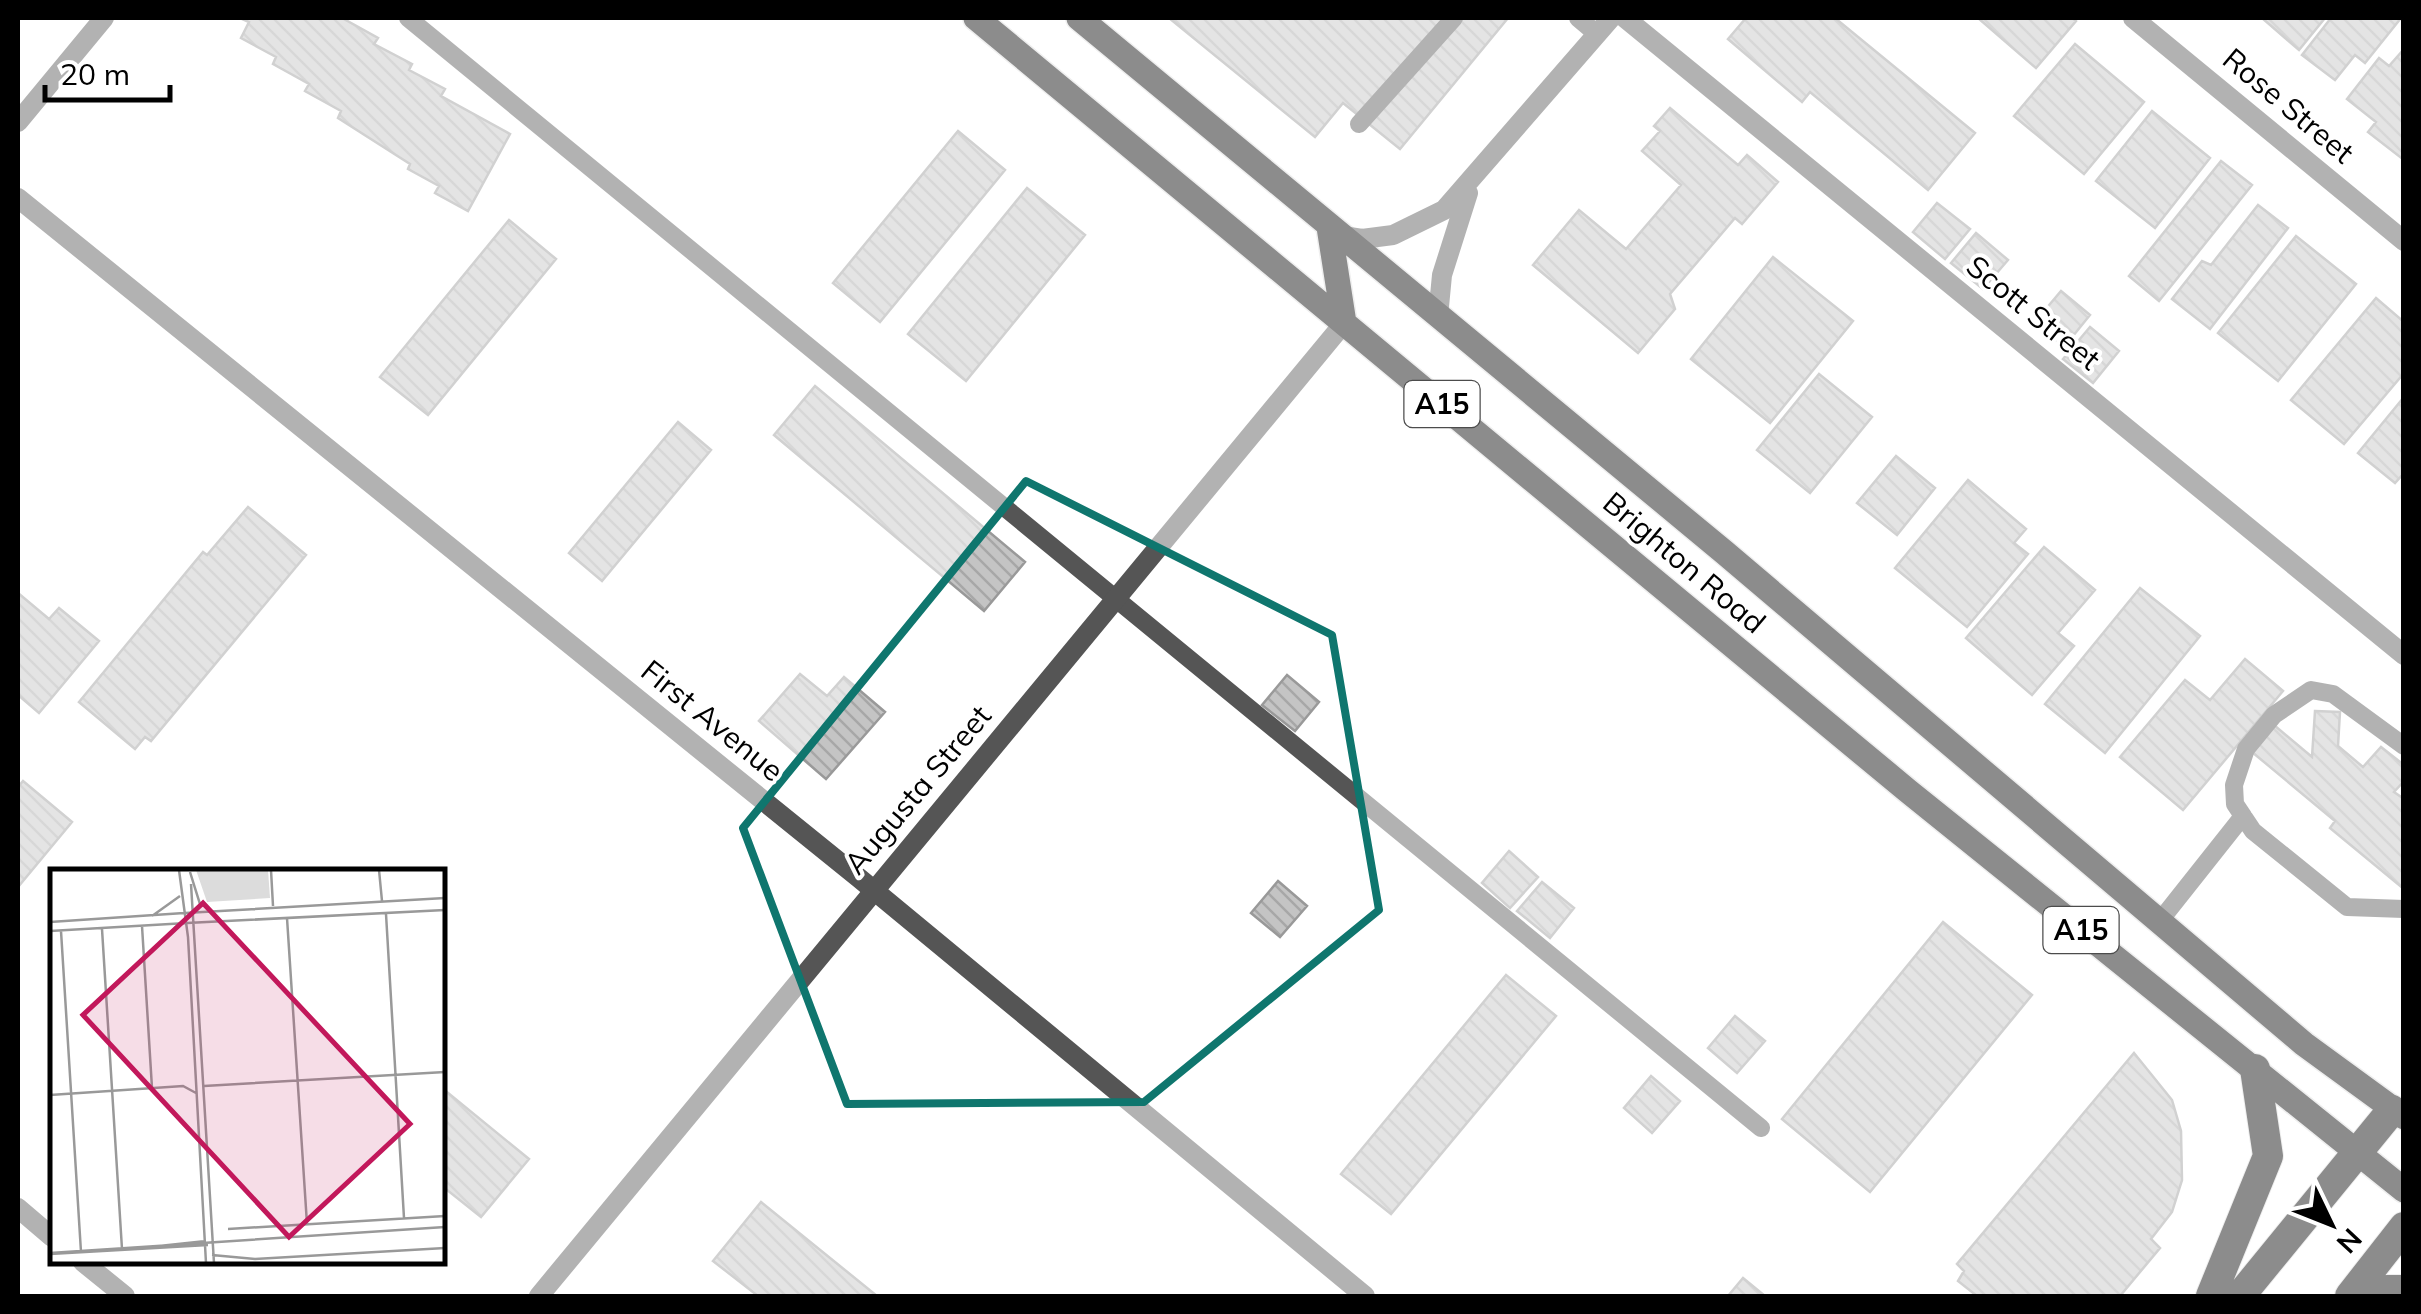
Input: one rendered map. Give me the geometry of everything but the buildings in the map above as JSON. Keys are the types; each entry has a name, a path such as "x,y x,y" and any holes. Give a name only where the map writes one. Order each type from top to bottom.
{"highway":[{"path":"2211,1296 2268,1156 2255,1070"},
{"path":"2240,1296 2357,1152 2398,1113"},
{"path":"2350,1296 2404,1227"},
{"path":"2380,1296 2387,1290 2404,1290"}],"main road":[{"name":"Brighton Road","path":"976,18 1908,791 2357,1152"},
{"name":"Brighton Road","path":"1080,18 1724,552 2304,1044 2398,1113"},
{"path":"1333,230 1344,323"},
{"name":"A15","path":"2357,1152 2404,1190"}],"street":[{"path":"18,122 104,18"},
{"name":"Scott Street","path":"1626,18 2404,655"},
{"name":"Rose Street","path":"2133,18 2404,241"},
{"path":"1333,230 1348,238 1376,239 1420,225 1458,198 1604,26"},
{"path":"1438,318 1455,228 1467,196 1488,162"},
{"name":"First Avenue","path":"18,198 874,891 1364,1296"},
{"name":"Augusta Street","path":"539,1296 1344,323"},
{"path":"18,1208 50,1235"},
{"path":"85,1264 125,1296"}],"lane":[{"path":"408,18 1761,1128"},
{"path":"1360,124 1454,18"},
{"path":"1578,18 1604,26"},
{"path":"2404,746 2333,694 2311,690 2274,714 2246,748 2234,785 2236,804 2253,832 2347,907 2404,909"},
{"path":"2159,922 2243,816"}],"highlighted area":[{"path":"1026,481 1332,635 1379,910 1144,1102 847,1104 743,828"}]}
